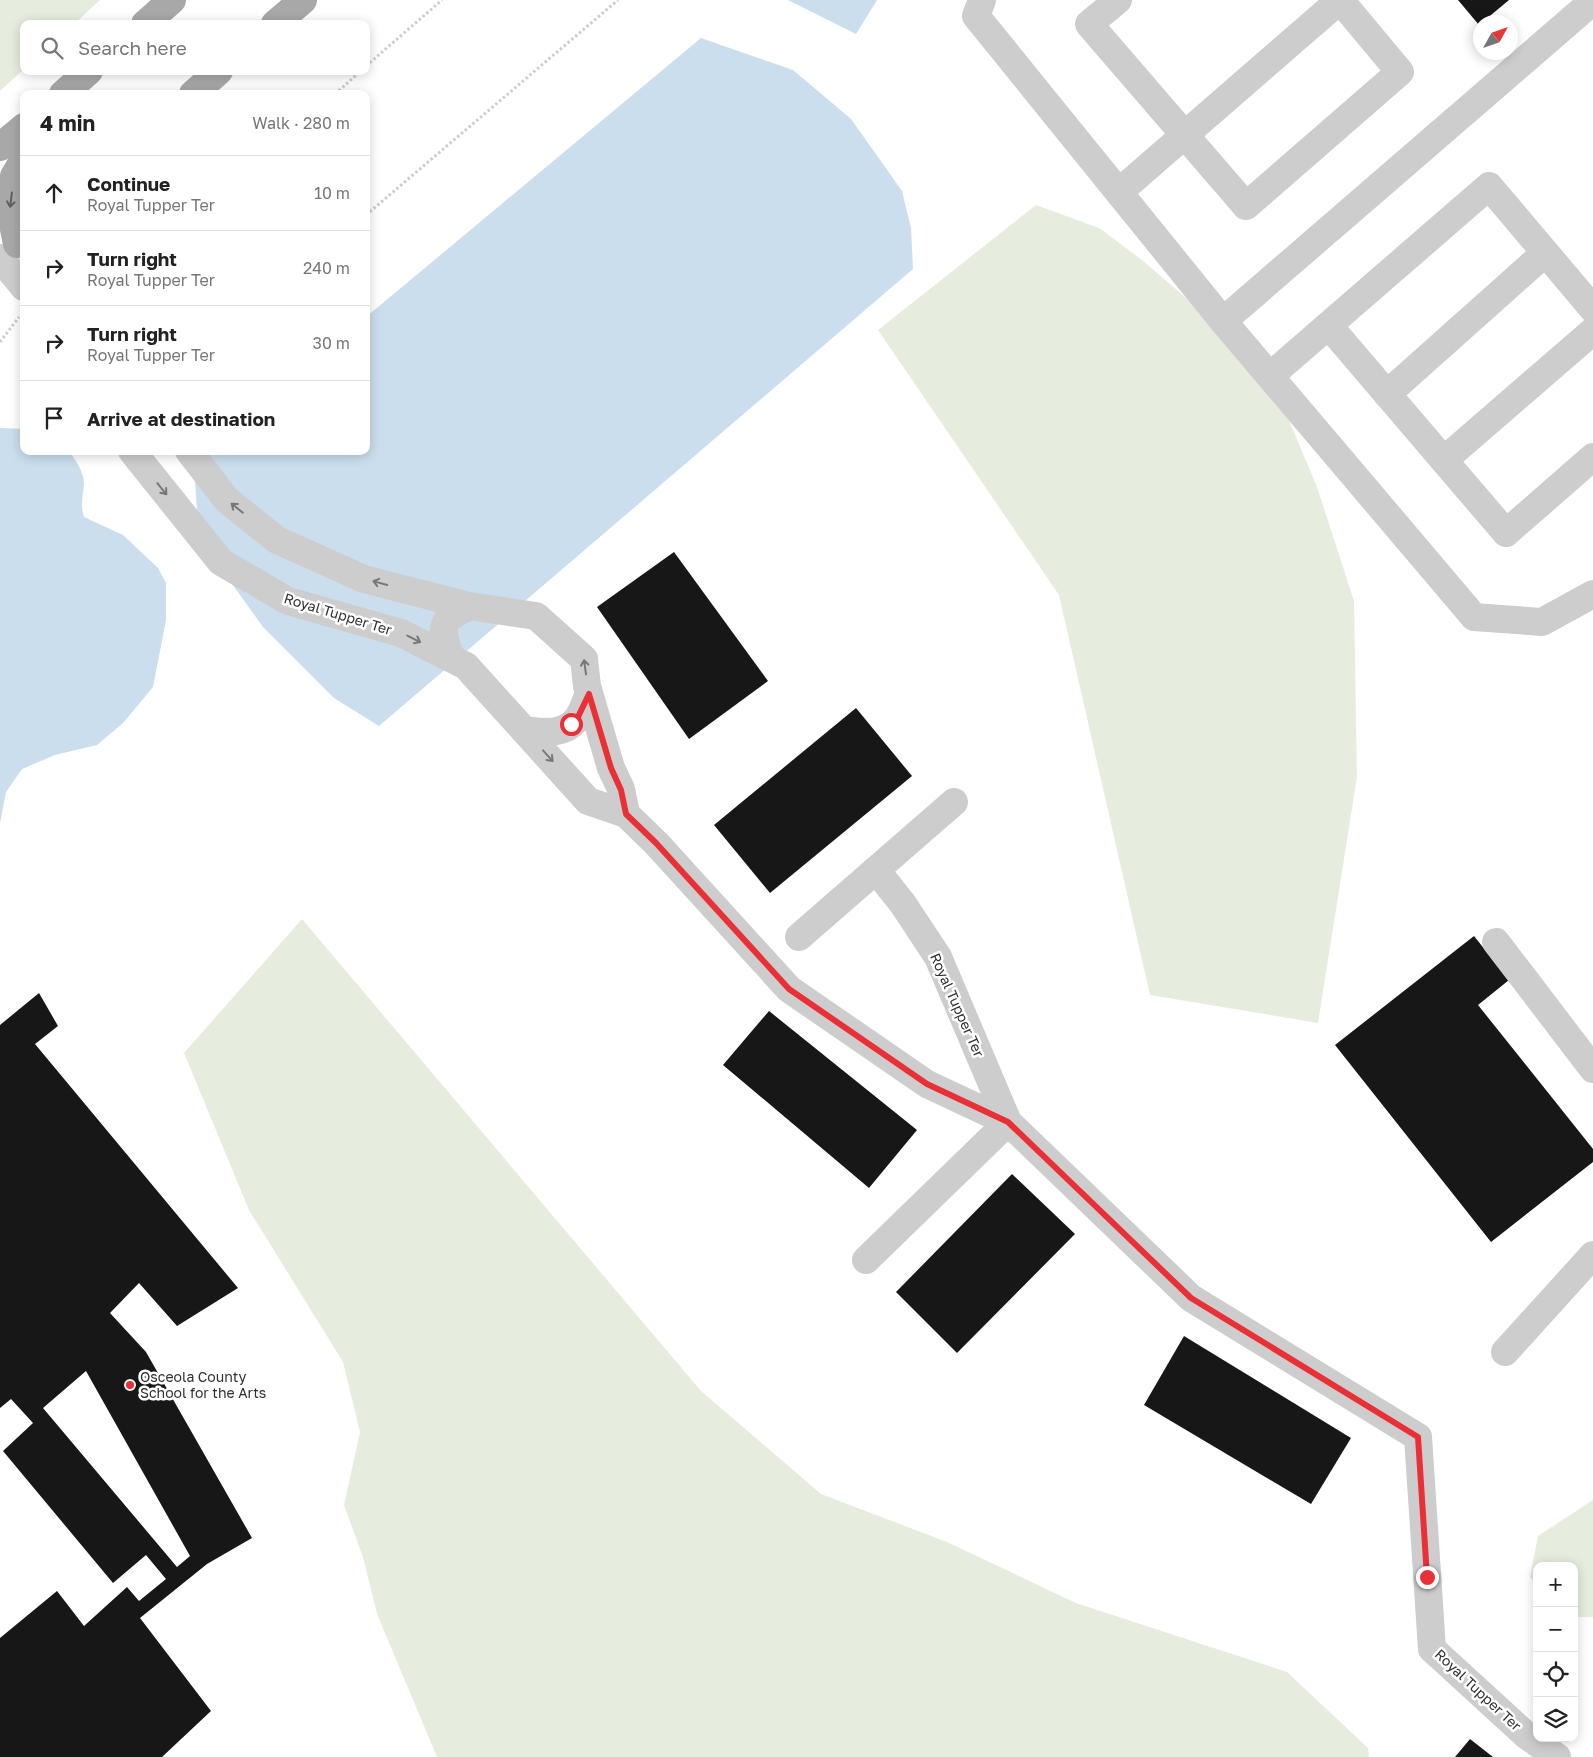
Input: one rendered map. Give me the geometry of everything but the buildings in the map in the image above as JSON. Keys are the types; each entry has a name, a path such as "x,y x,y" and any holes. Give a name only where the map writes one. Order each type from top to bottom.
{"main road":[{"path":"150,20 172,0"},
{"path":"280,20 303,0"},
{"path":"67,90 84,75"},
{"path":"198,90 214,75"},
{"path":"0,147 20,130"},
{"path":"10,249 10,209 14,176 20,166"}],"street":[{"path":"982,0 976,16 1223,321 1474,617 1542,622 1593,594"},
{"path":"1118,0 1090,24 1185,135 1246,206 1400,72 1340,0 1185,135 1119,192"},
{"path":"1223,321 1593,1"},
{"path":"1270,376 1489,186 1593,309"},
{"path":"10,249 20,276"},
{"path":"1388,394 1545,253"},
{"path":"1329,326 1506,533 1593,457"},
{"path":"1444,460 1593,331"},
{"name":"Royal Tupper Ter","path":"135,455 221,562 288,601 402,633 466,666 588,801 626,814 656,843 789,989 927,1084 1008,1122 1191,1298 1418,1437 1432,1649 1526,1735 1557,1757"},
{"path":"192,455 227,500 277,540 364,579 469,606 536,616 584,660 589,694 611,768 621,790 626,814"},
{"path":"450,658 445,643 444,631 448,620 469,606"},
{"path":"524,730 559,731 577,719 589,694"},
{"path":"800,937 954,802"},
{"name":"Royal Tupper Ter","path":"876,870 903,904 938,957 1008,1122"},
{"path":"1496,942 1593,1069"},
{"path":"866,1260 1008,1122"},
{"path":"1505,1352 1593,1255"}],"path":[{"path":"370,63 442,0"},
{"path":"370,212 618,0"},
{"path":"339,90 356,75"},
{"path":"0,342 20,316"}],"green space":[{"path":"0,0 100,0 78,20 20,20 20,73 0,91"},
{"path":"1036,205 1099,228 1142,260 1207,316 1283,406 1317,487 1354,601 1357,777 1318,1023 1150,995 1059,595 878,330"},
{"path":"302,919 701,1391 821,1494 947,1542 1076,1603 1287,1672 1368,1748 1369,1757 437,1757 377,1614 363,1557 344,1505 360,1432 343,1362 249,1210 184,1053"},
{"path":"1593,1500 1593,1617 1578,1617 1578,1562 1533,1562 1533,1580 1530,1577 1538,1536"}],"water":[{"path":"788,0 877,0 856,34"},
{"path":"701,38 793,70 851,119 902,191 911,228 913,269 379,726 334,698 263,627 199,538 194,467 206,455 370,455 370,314"},
{"path":"0,428 20,429 20,455 72,455 79,466 84,480 82,505 84,517 123,535 158,568 166,583 166,620 153,687 123,723 97,745 55,755 22,769 6,792 0,823"}],"place":[{"name":"Osceola County School for the Arts","path":"130,1385"}],"route":[{"path":"571,724 577,719 589,694 611,768 621,790 626,814 656,843 789,989 927,1084 1008,1122 1191,1298 1418,1437 1427,1577"}]}
